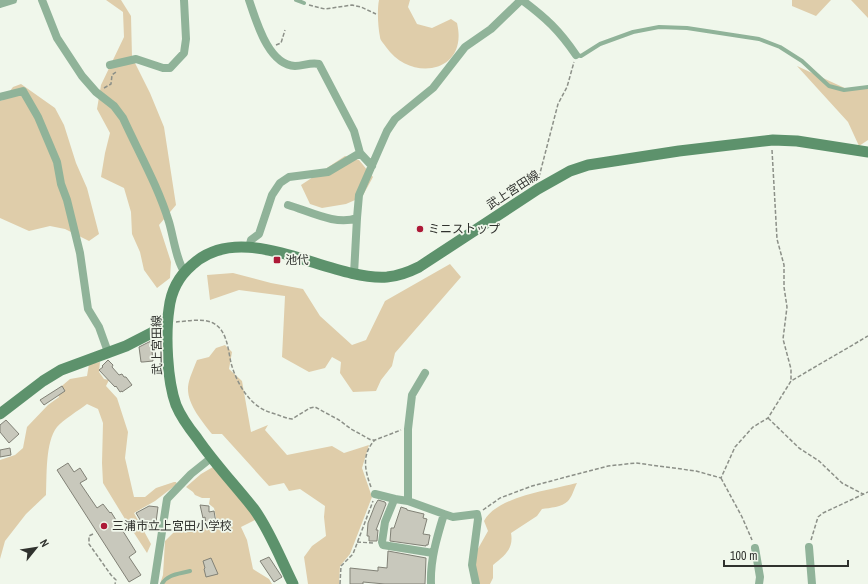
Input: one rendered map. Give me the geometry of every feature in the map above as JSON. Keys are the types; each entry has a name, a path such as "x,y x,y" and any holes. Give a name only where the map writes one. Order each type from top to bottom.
{"main road":[{"name":"武上宮田線","path":"293,584 271,538 254,510 211,458 184,421 174,398 170,374 167,325 169,304 175,286 185,272 196,261 210,253 235,247 249,248 281,254 354,274 386,277 394,276 411,271 441,254 538,189 574,169 596,163 679,151 773,140 797,141 868,152"},
{"path":"0,414 61,370 135,342 167,325"}],"street":[{"path":"0,4 13,0"},
{"path":"42,0 57,38 82,76 96,92 114,106 123,118 163,202 179,263 185,272"},
{"path":"110,65 136,59 163,68 170,68 184,53 186,39 184,0"},
{"path":"249,0 256,22 269,49 282,62 294,66 312,62 319,64 354,131 360,153 372,166"},
{"path":"354,274 359,195 387,130 395,119 432,88 465,47 491,29 521,0 555,27 576,55"},
{"path":"0,97 23,91 38,117 57,162 61,184 67,200 80,253 88,309 98,327 108,352"},
{"path":"249,248 251,240 259,234 272,194 280,183 289,177 328,172 360,153"},
{"path":"288,205 331,219 349,221 357,218"},
{"path":"408,501 408,427 412,395 425,373"},
{"path":"154,584 167,500 175,489 190,474 211,458"},
{"path":"375,494 408,501 453,516 477,514 478,518 472,565 476,584"},
{"path":"396,499 394,500 385,522 383,544 385,546 433,553"},
{"path":"431,584 430,569 444,514"},
{"path":"809,547 812,584"},
{"path":"755,548 760,571 759,584"}],"lane":[{"path":"296,0 304,3"},
{"path":"576,55 581,56 594,47 634,32 659,27 687,28 759,39 780,47 802,61 829,86 844,90 868,87"},
{"path":"162,584 164,579 175,574 190,571"}],"path":[{"path":"304,3 326,9 352,5 361,7 376,14"},
{"path":"269,49 281,43 285,30"},
{"path":"538,189 540,171 558,104 567,88 576,55"},
{"path":"96,92 111,84 112,75 124,66 127,61"},
{"path":"773,140 773,170 777,239 784,265 784,287 787,308 783,339 791,369 791,381"},
{"path":"167,325 177,322 197,321 212,322 217,326 226,339 232,366 240,385 252,402 267,412 292,419 310,408 315,407 371,440 376,440 408,427"},
{"path":"720,478 735,447 753,428 768,418 791,381 868,336"},
{"path":"768,418 799,448 819,461 842,483 863,494"},
{"path":"340,584 341,566 353,554 375,494 370,486 365,470 365,463 370,448 376,440"},
{"path":"477,514 500,498 525,489 608,466 636,463 696,471 720,478 742,517 755,548"},
{"path":"809,547 818,517 823,513 868,492"},
{"path":"93,534 89,536 89,544 116,580 115,584"},
{"path":"358,542 383,544"}],"shaded area":[{"path":"106,0 121,0 131,16 132,57 150,93 164,127 176,205 159,225 171,262 170,278 157,288 144,270 140,252 132,234 131,212 124,188 101,177 110,133 97,109 101,85 124,37 123,12"},
{"path":"379,0 410,0 408,7 417,24 432,28 451,19 457,23 458,40 454,53 446,62 435,67 423,68 409,65 397,58 386,47 380,38 378,18"},
{"path":"792,0 831,0 816,16 792,6"},
{"path":"851,0 868,0 868,18"},
{"path":"797,66 849,90 868,88 868,140 859,146 848,122"},
{"path":"21,84 55,108 64,125 76,163 87,188 99,234 89,241 65,229 50,226 29,231 0,218 0,101 3,100 13,87"},
{"path":"345,156 359,160 373,177 362,197 346,204 322,208 310,204 301,185"},
{"path":"450,264 461,277 395,353 392,366 381,380 376,391 353,392 340,373 341,362 332,357 325,368 309,372 282,357 285,296 239,290 210,300 207,275 233,273 271,283 303,289 320,316 352,345 366,340 385,301"},
{"path":"225,345 232,352 229,369 242,381 251,432 268,425 265,430 287,455 332,446 344,453 369,445 362,468 372,497 350,554 340,566 339,584 308,584 304,557 312,546 326,536 324,517 325,506 300,489 289,491 284,483 269,486 222,434 212,434 200,418 190,400 188,387 190,377 197,360 209,357 216,348"},
{"path":"100,362 99,372 104,379 109,380 106,386 117,398 128,432 125,458 134,497 145,497 156,488 174,482 177,484 155,501 134,513 151,544 147,553 103,483 103,423 98,409 87,404 67,418 53,433 47,460 46,495 26,514 5,541 0,559 0,460 15,455 23,448 27,427 48,405 59,397 57,390 70,379 87,376 89,364"},
{"path":"213,467 257,519 241,527 247,540 253,569 269,579 272,584 160,584 163,575 165,541 175,531 201,529 217,522 214,508 209,504 210,498 202,498 195,495 186,487 201,474"},
{"path":"577,483 571,497 563,505 542,509 537,516 511,533 512,539 510,548 493,565 493,578 490,584 478,584 474,569 475,554 488,531 484,521 491,512 512,500 526,495"}],"building":[{"path":"151,341 153,361 141,362 139,347"},
{"path":"108,360 119,375 122,374 126,377 132,385 122,392 120,392 116,386 115,387 99,370"},
{"path":"62,386 65,391 44,405 40,400"},
{"path":"6,420 19,434 9,443 0,432 0,425"},
{"path":"10,448 11,455 0,457 0,450"},
{"path":"68,463 74,472 80,468 87,479 80,483 97,508 103,504 110,513 111,512 136,552 129,557 141,575 129,582 57,470"},
{"path":"378,500 385,502 386,504 376,530 378,530 377,541 369,541 369,536 367,536 368,523"},
{"path":"200,505 209,506 209,512 214,511 216,523 206,525 205,517 203,518"},
{"path":"149,506 158,507 155,530 145,528 136,513"},
{"path":"401,507 424,514 423,518 427,519 423,534 430,535 428,545 426,546 390,541 391,528 394,528"},
{"path":"388,551 426,558 425,584 385,584 363,582 363,584 350,584 350,568 378,571 378,567 387,568"},
{"path":"269,557 282,577 274,582 260,561"},
{"path":"211,558 218,574 206,577 203,561"}],"place":[{"name":"ミニストップ","path":"420,229"},
{"name":"池代","path":"277,260"},
{"name":"三浦市立上宮田小学校","path":"104,526"}]}
